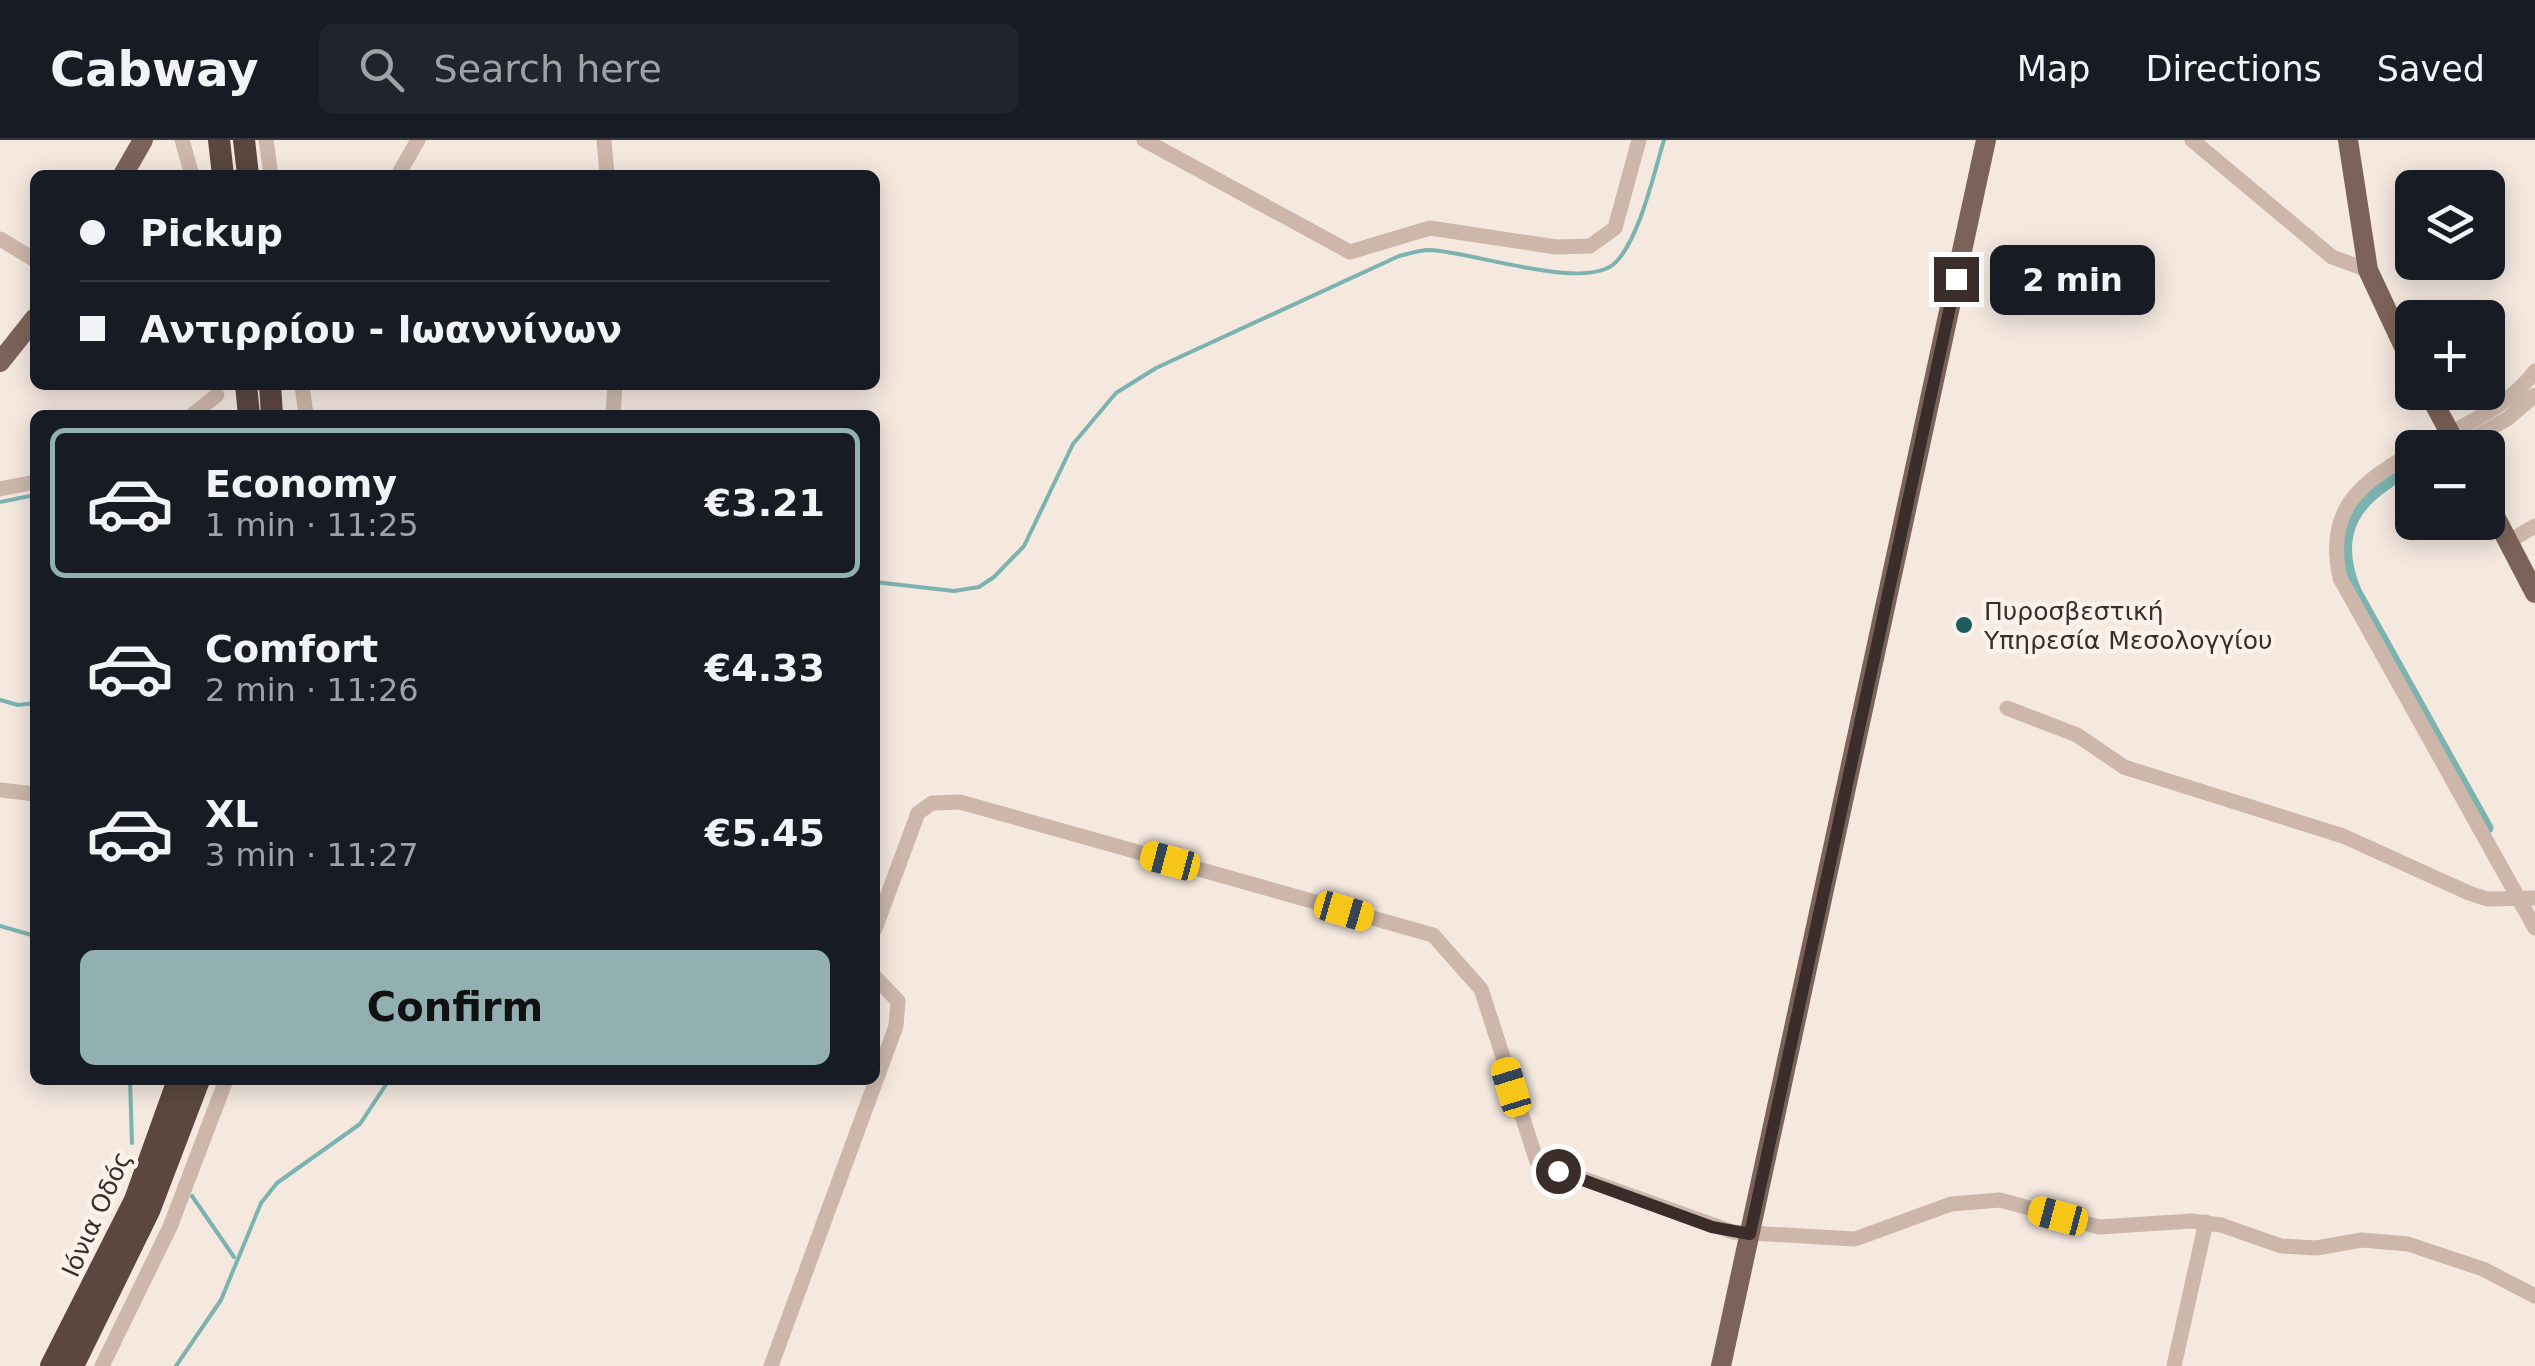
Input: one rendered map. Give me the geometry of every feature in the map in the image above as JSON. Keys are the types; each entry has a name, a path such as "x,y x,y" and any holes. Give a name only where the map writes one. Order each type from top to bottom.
{"highway":[{"path":"219,140 222,170"},
{"path":"244,140 247,170"},
{"name":"Ιόνια Οδός","path":"51,1366 136,1200 176,1085"},
{"name":"Ιόνια Οδός","path":"73,1366 150,1211 197,1085"}],"main road":[{"path":"126,170 144,140"},
{"path":"1721,1366 1986,140"},
{"path":"2348,140 2368,270 2395,328"},
{"path":"0,362 30,324"},
{"path":"2505,536 2535,592"}],"street":[{"path":"182,140 191,170"},
{"path":"266,140 270,170"},
{"path":"401,170 418,140"},
{"path":"604,140 607,170"},
{"path":"1144,140 1332,245 1354,252 1430,228 1556,247 1590,246 1614,228 1639,140"},
{"path":"2192,140 2332,256 2352,268 2368,270"},
{"path":"0,239 30,257"},
{"path":"2470,430 2512,396 2535,370"},
{"path":"197,410 217,390"},
{"path":"2482,430 2507,419 2535,395"},
{"path":"2395,463 2371,478 2344,510 2337,557 2340,578 2527,899 2535,928"},
{"path":"0,489 30,483"},
{"path":"2508,542 2535,526"},
{"path":"2008,708 2077,735 2124,767 2342,836 2487,898 2527,899"},
{"path":"0,790 30,793"},
{"path":"880,915 915,818 932,803 953,802 1433,935 1480,989 1537,1162 1712,1227 1750,1234 1855,1239 1924,1213 1978,1200 2000,1200 2099,1226 2206,1222 2281,1246 2316,1248 2362,1240 2408,1244 2483,1270 2535,1296"},
{"path":"880,983 898,1001 896,1026 880,1070"},
{"path":"102,1366 178,1209 224,1085"},
{"path":"771,1366 874,1085"},
{"path":"2174,1366 2206,1222"}],"waterway":[{"path":"880,583 954,591 979,587 1024,546 1073,444 1116,393 1156,368 1399,256 1429,250 1527,268 1580,273 1601,270 1616,262 1625,251 1645,204 1664,140"},
{"path":"2395,479 2377,491 2354,517 2346,550 2349,569 2356,591 2488,828"},
{"path":"0,502 30,496"},
{"path":"0,700 30,704"},
{"path":"0,926 30,935"},
{"path":"130,1085 132,1143"},
{"path":"176,1366 221,1300 261,1203 277,1183 360,1124 386,1085"},
{"path":"192,1196 234,1257"}],"place":[{"name":"Πυροσβεστική Υπηρεσία Μεσολογγίου","path":"1964,625"}],"route":[{"path":"1558,1171 1721,1230 1750,1234 1956,279"}]}
